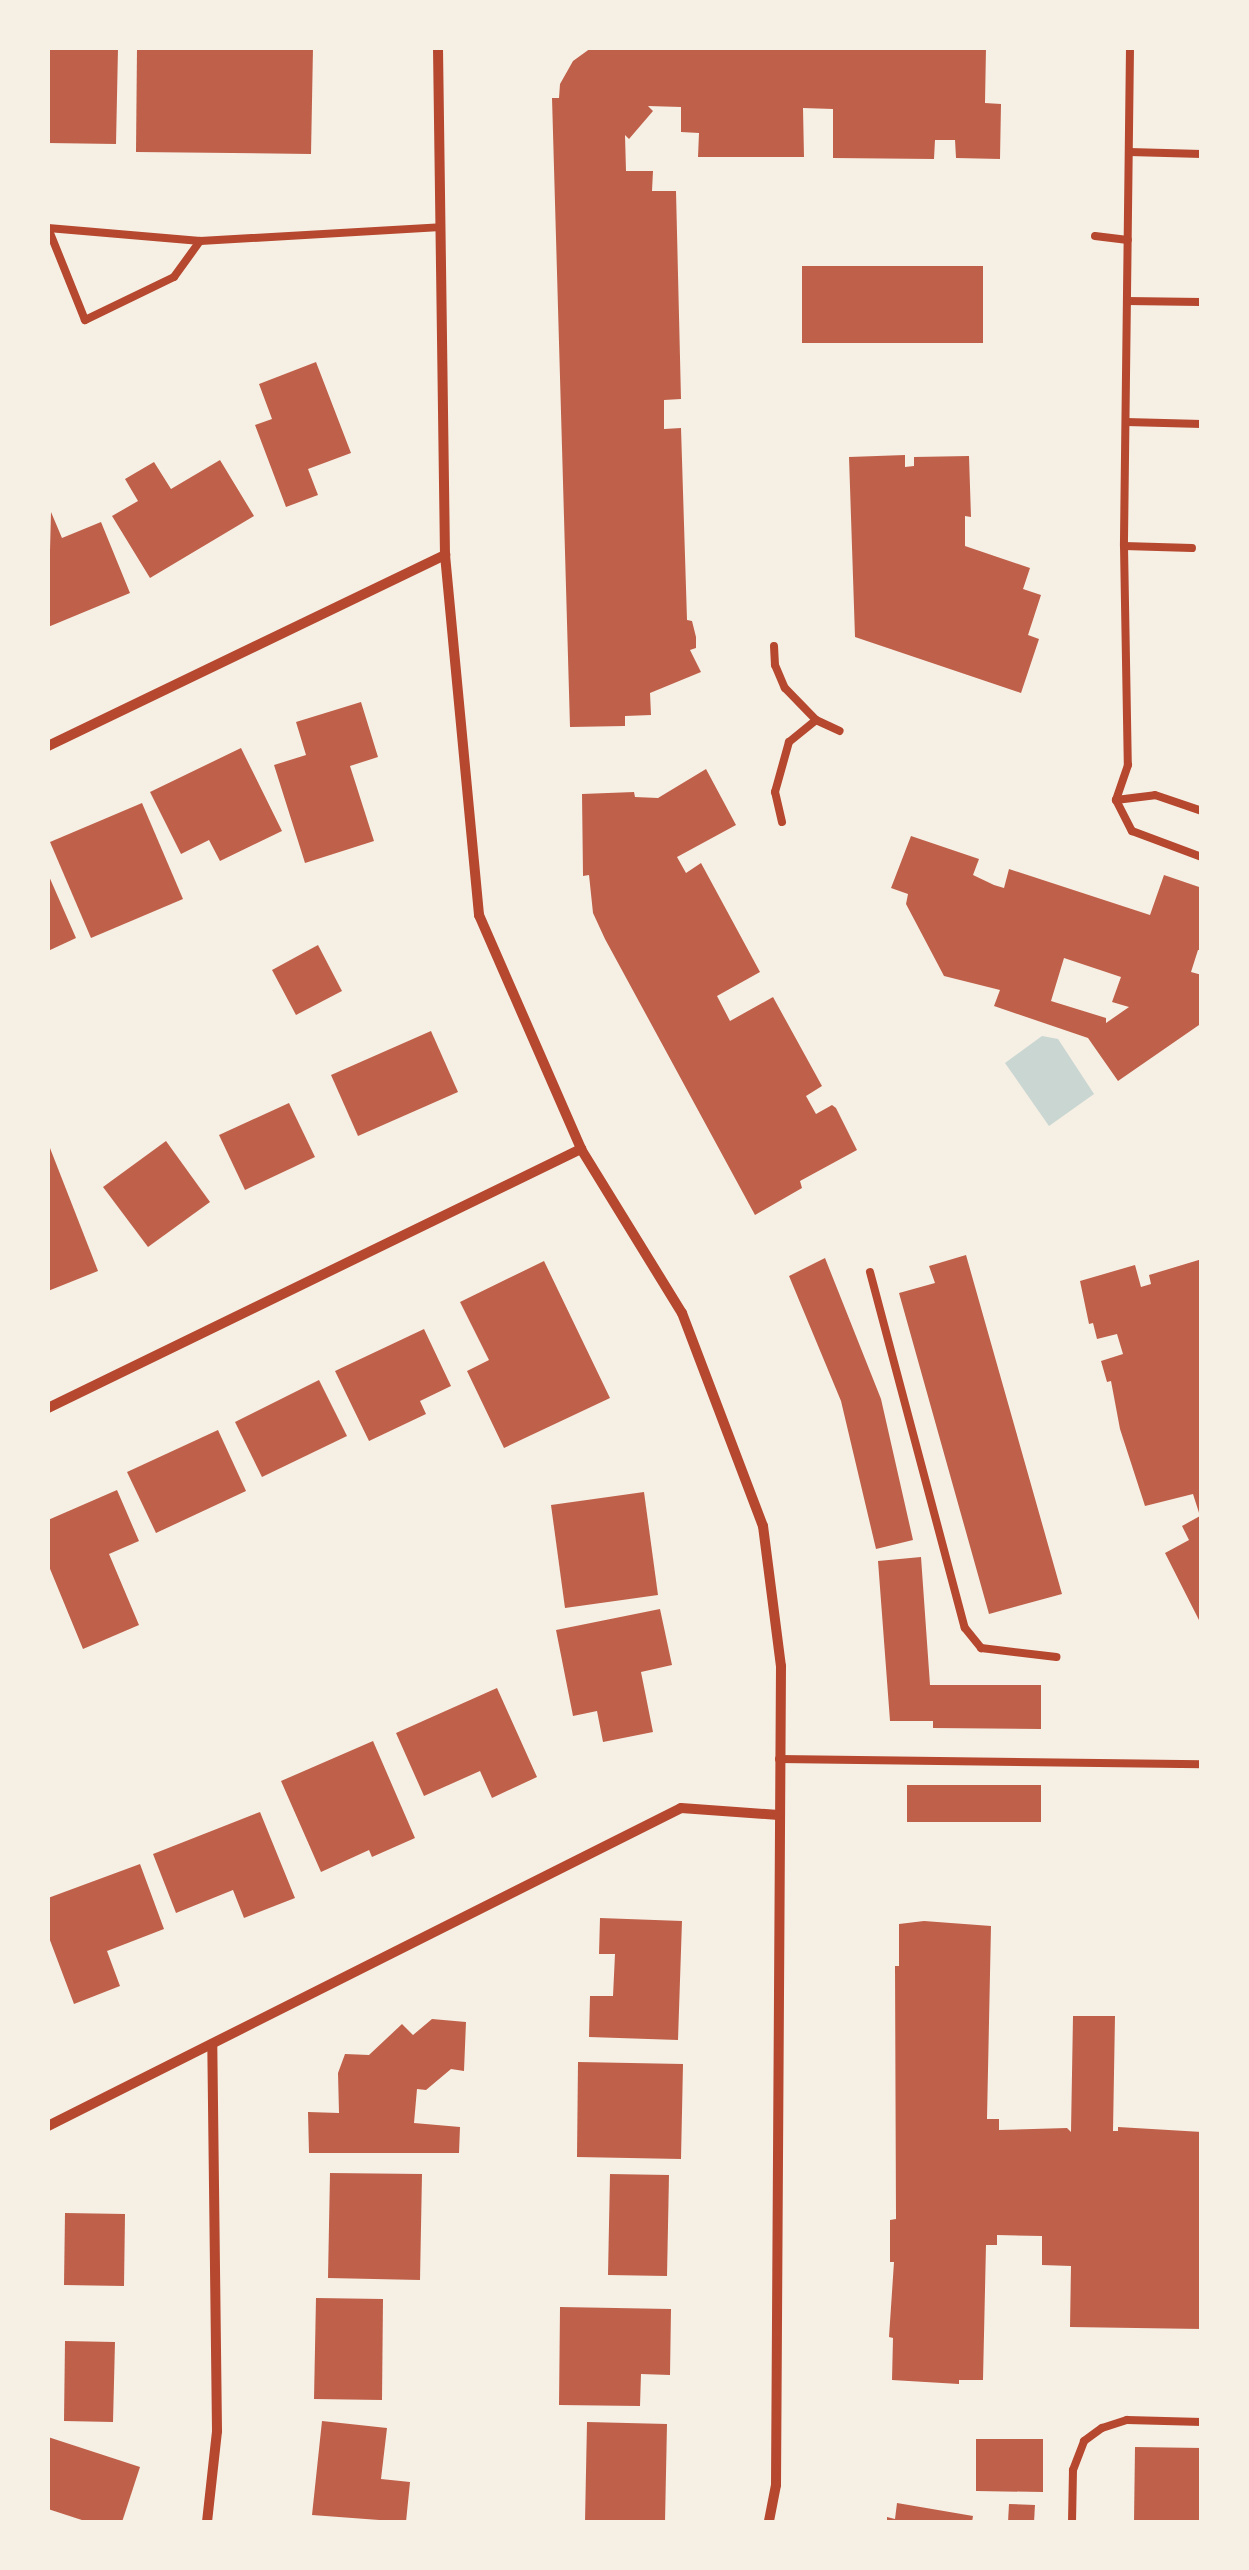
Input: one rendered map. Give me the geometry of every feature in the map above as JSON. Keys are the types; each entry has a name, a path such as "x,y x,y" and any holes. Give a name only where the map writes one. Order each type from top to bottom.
{"street":[{"path":"438,48 445,555 478,915 580,1149 682,1313 763,1526 781,1666 776,2485 768,2522"},
{"path":"48,746 445,555"},
{"path":"48,1408 580,1149"},
{"path":"48,2126 681,1808 779,1815"},
{"path":"207,2522 217,2431 212,2044"}],"lane":[{"path":"1130,48 1124,546 1128,765 1116,800 1132,831 1202,857"},
{"path":"1129,152 1202,154"},
{"path":"200,241 174,276 85,320 48,228 200,241 441,227"},
{"path":"1095,236 1128,240"},
{"path":"1128,301 1201,302"},
{"path":"1126,422 1202,424"},
{"path":"1124,546 1192,548"},
{"path":"774,646 775,664 785,688 816,720 840,730"},
{"path":"782,822 776,792 789,742 816,720"},
{"path":"1116,800 1156,795 1202,812"},
{"path":"870,1272 966,1628 980,1648 1056,1657"},
{"path":"778,1759 1202,1764"},
{"path":"1072,2522 1073,2470 1084,2441 1102,2428 1126,2420 1202,2422"}],"shaded area":[{"path":"1042,1036 1058,1039 1094,1094 1049,1126 1005,1063"}],"building":[{"path":"48,48 118,48 116,144 48,143"},
{"path":"137,48 313,48 311,154 136,152"},
{"path":"591,48 986,48 985,103 1001,104 1000,159 956,158 955,140 935,140 934,159 833,158 833,109 803,108 804,157 698,157 699,133 681,132 681,107 648,106 653,111 629,139 625,135 626,171 653,171 652,191 676,191 681,399 664,400 664,429 681,428 687,620 692,621 696,637 696,648 690,650 701,672 650,693 651,715 625,716 625,726 570,727 552,98 559,98 560,84 573,61"},
{"path":"802,266 983,266 983,343 802,343"},
{"path":"316,362 351,453 308,469 318,495 286,507 255,425 272,419 259,384"},
{"path":"905,455 905,467 914,466 914,457 969,456 971,517 965,516 965,546 1030,568 1023,589 1041,595 1028,635 1039,639 1021,693 855,637 849,457"},
{"path":"220,460 254,516 150,578 112,516 138,501 125,479 154,462 171,489"},
{"path":"51,512 62,538 101,522 130,593 48,627"},
{"path":"361,702 378,757 350,766 374,841 305,863 274,765 306,755 296,722"},
{"path":"241,748 282,831 220,861 209,840 181,854 150,792"},
{"path":"706,769 736,825 677,857 686,873 701,863 760,972 717,996 730,1021 773,997 822,1086 806,1096 816,1114 832,1105 836,1108 857,1150 800,1181 802,1188 755,1215 605,939 593,913 589,875 583,876 582,794 634,792 635,797 658,798"},
{"path":"142,803 183,899 91,938 50,842"},
{"path":"911,836 979,859 973,875 994,885 1004,888 1009,869 1150,915 1164,875 1202,888 1202,950 1198,950 1191,972 1202,975 1199,1025 1118,1081 1088,1038 994,1006 1000,990 944,976 906,904 908,894 891,888","holes":["1064,958 1121,977 1112,1002 1129,1007 1106,1023 1106,1018 1051,1001"]},
{"path":"48,874 76,938 48,951"},
{"path":"318,945 342,991 296,1015 272,970"},
{"path":"431,1031 458,1092 358,1136 331,1075"},
{"path":"289,1103 315,1157 245,1190 219,1135"},
{"path":"166,1141 210,1202 148,1247 103,1187"},
{"path":"48,1143 98,1271 48,1291"},
{"path":"966,1255 1062,1594 989,1614 899,1293 935,1283 929,1266"},
{"path":"825,1258 881,1399 913,1540 876,1549 841,1401 789,1276"},
{"path":"1202,1259 1202,1626 1165,1553 1189,1540 1182,1526 1200,1516 1193,1494 1145,1506 1120,1429 1111,1381 1107,1382 1101,1361 1123,1354 1117,1334 1097,1339 1093,1323 1089,1324 1080,1281 1135,1265 1141,1287 1151,1284 1149,1275"},
{"path":"544,1261 610,1398 504,1448 467,1371 489,1360 460,1302"},
{"path":"424,1329 451,1386 420,1401 426,1414 369,1441 335,1371"},
{"path":"319,1380 347,1436 262,1477 235,1422"},
{"path":"218,1430 246,1491 156,1533 127,1472"},
{"path":"117,1490 139,1541 109,1554 139,1625 83,1649 48,1564 48,1520"},
{"path":"644,1492 658,1595 565,1608 551,1505"},
{"path":"921,1557 930,1685 1041,1685 1041,1729 933,1728 933,1721 890,1721 878,1561"},
{"path":"660,1609 672,1665 641,1672 653,1732 603,1742 597,1711 573,1716 556,1630"},
{"path":"497,1688 537,1777 492,1798 480,1771 424,1796 396,1733"},
{"path":"373,1741 415,1838 372,1857 369,1850 321,1872 281,1781"},
{"path":"907,1785 1041,1785 1041,1822 907,1822"},
{"path":"260,1812 295,1898 244,1918 233,1890 176,1913 153,1854"},
{"path":"140,1864 164,1929 107,1951 120,1986 74,2004 48,1935 48,1898"},
{"path":"600,1918 682,1921 678,2040 589,2037 590,1996 613,1996 615,1954 599,1954"},
{"path":"924,1921 991,1926 987,2119 999,2119 999,2130 1067,2128 1071,2132 1073,2016 1115,2016 1113,2131 1118,2131 1118,2127 1202,2132 1202,2329 1070,2327 1071,2266 1042,2265 1042,2236 997,2235 997,2245 986,2245 983,2380 959,2380 959,2384 892,2380 893,2338 889,2337 894,2262 890,2262 890,2220 896,2219 895,1966 899,1966 899,1924"},
{"path":"432,2019 466,2022 464,2071 451,2069 426,2090 417,2089 414,2123 460,2127 459,2153 309,2153 308,2112 339,2113 338,2073 345,2054 369,2055 402,2024 413,2035"},
{"path":"578,2062 683,2064 681,2159 577,2157"},
{"path":"330,2173 422,2174 420,2280 328,2278"},
{"path":"610,2174 669,2175 667,2276 608,2275"},
{"path":"65,2213 125,2214 124,2286 64,2285"},
{"path":"316,2298 383,2299 382,2400 314,2399"},
{"path":"560,2307 671,2309 670,2375 641,2374 640,2406 559,2405"},
{"path":"65,2341 115,2342 113,2422 64,2421"},
{"path":"322,2421 387,2428 381,2479 410,2482 406,2522 312,2515"},
{"path":"587,2422 667,2424 665,2522 585,2522"},
{"path":"48,2437 140,2467 122,2522 88,2522 48,2509"},
{"path":"976,2439 1043,2439 1043,2492 976,2491"},
{"path":"1135,2447 1202,2448 1202,2522 1134,2522"},
{"path":"897,2503 973,2516 972,2522 887,2522 887,2517 895,2519"},
{"path":"1009,2504 1035,2505 1034,2522 1008,2522"}]}
